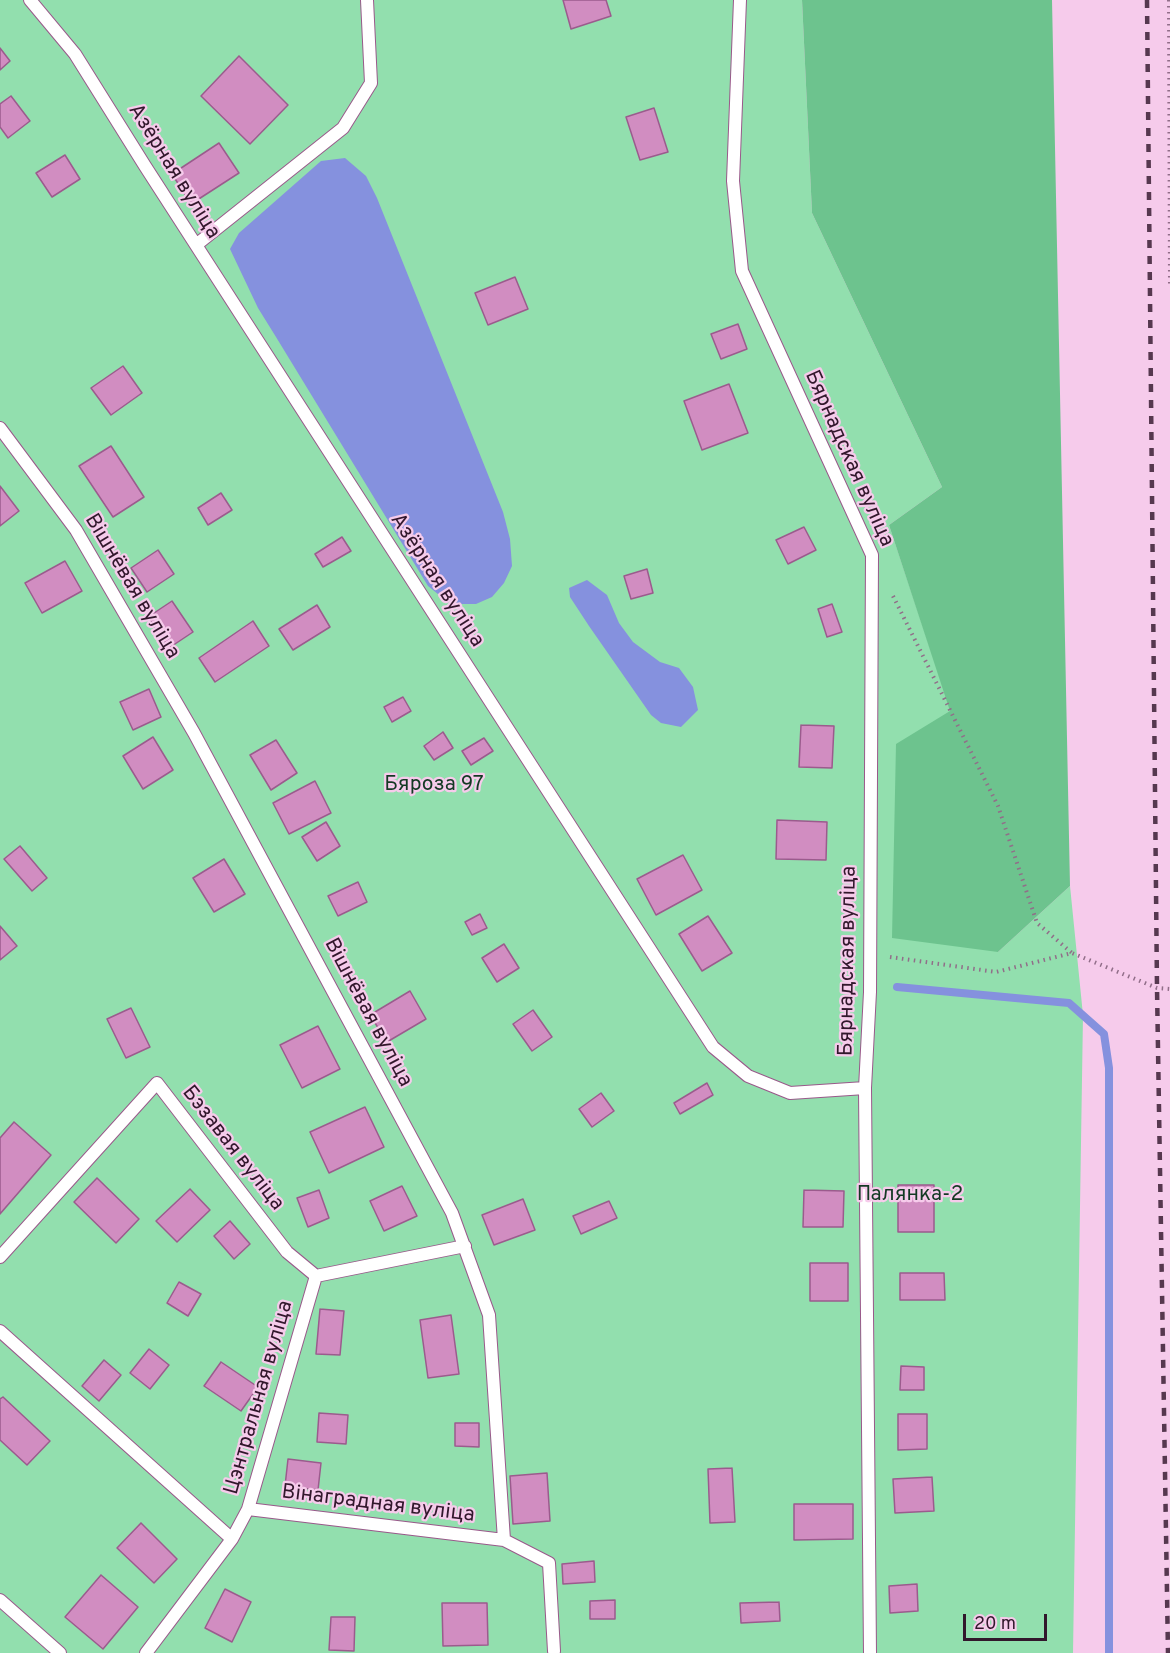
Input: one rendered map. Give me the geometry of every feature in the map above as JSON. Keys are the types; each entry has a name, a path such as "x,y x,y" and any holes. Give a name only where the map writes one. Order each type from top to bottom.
{"lane":[{"name":"Азёрная вуліца","path":"30,0 75,54 713,1047 748,1076 790,1093 865,1088"},
{"path":"196,245 343,128 371,83 367,0"},
{"name":"Бярнадская вуліца","path":"740,0 733,181 742,271 872,555 870,954 865,1088 870,1653"},
{"name":"Вішнёвая вуліца","path":"0,428 76,530 194,733 447,1203 489,1315 504,1540"},
{"name":"Бэзавая вуліца","path":"0,1257 157,1083 287,1252 316,1276"},
{"path":"316,1276 465,1246"},
{"name":"Цэнтральная вуліца","path":"146,1653 232,1539 248,1509 316,1276"},
{"path":"0,1331 232,1539"},
{"name":"Вінаградная вуліца","path":"248,1509 504,1540"},
{"path":"504,1540 549,1563 554,1651"},
{"path":"0,1599 60,1653"}],"path":[{"path":"1169,0 1170,286"},
{"path":"888,586 998,806 1037,923 1072,953 1157,988 1170,989"},
{"path":"870,954 996,972 1072,953"}],"green space":[{"name":"Бяроза 97","path":"0,0 802,0 812,213 942,487 889,525 951,711 998,952 1070,886 1083,1015 1073,1653 0,1653"},
{"path":"802,0 1052,0 1070,886 998,952 892,938 896,744 950,711 889,525 942,487 812,213"}],"water":[{"path":"345,158 366,176 377,198 503,512 510,539 512,566 504,583 492,597 476,604 461,604 444,599 428,586 258,308 230,249 239,233 321,161"},
{"path":"587,580 607,595 619,623 633,642 660,662 679,668 693,687 698,710 681,727 661,723 651,715 570,597 569,588"}],"building":[{"path":"563,0 606,0 611,16 571,29"},
{"path":"0,48 10,61 0,70"},
{"path":"239,56 288,105 250,144 201,96"},
{"path":"11,96 30,121 8,138 0,127 0,104"},
{"path":"654,108 668,152 640,160 626,117"},
{"path":"219,143 239,173 191,204 172,174"},
{"path":"65,155 80,179 52,197 36,173"},
{"path":"515,277 528,309 488,325 475,293"},
{"path":"738,324 747,349 721,359 711,334"},
{"path":"123,366 142,393 111,415 91,388"},
{"path":"729,384 748,433 702,450 684,401"},
{"path":"111,446 144,497 113,517 79,466"},
{"path":"0,486 19,511 0,526"},
{"path":"221,493 232,510 208,525 198,508"},
{"path":"804,527 816,550 788,564 776,540"},
{"path":"342,537 351,551 323,567 315,554"},
{"path":"158,550 174,574 147,592 131,568"},
{"path":"65,561 82,591 42,613 25,583"},
{"path":"647,569 653,593 631,599 624,576"},
{"path":"172,601 193,632 169,648 148,617"},
{"path":"832,604 842,632 827,637 818,609"},
{"path":"317,605 330,627 293,650 279,629"},
{"path":"253,621 269,646 215,682 199,658"},
{"path":"149,689 161,717 133,730 120,702"},
{"path":"403,697 411,711 392,722 384,707"},
{"path":"801,725 834,726 832,768 799,767"},
{"path":"443,732 453,748 434,760 424,746"},
{"path":"153,737 173,770 143,789 123,756"},
{"path":"484,738 493,751 471,765 462,751"},
{"path":"276,740 297,773 271,790 250,755"},
{"path":"315,781 331,813 289,834 273,803"},
{"path":"777,820 827,822 826,860 776,859"},
{"path":"326,822 340,846 317,861 302,837"},
{"path":"20,846 47,878 32,891 4,859"},
{"path":"683,855 702,890 656,915 637,879"},
{"path":"224,859 245,894 214,912 193,878"},
{"path":"358,882 367,902 338,916 328,896"},
{"path":"480,914 487,928 472,935 465,922"},
{"path":"708,916 732,953 702,971 679,934"},
{"path":"0,926 17,946 0,960"},
{"path":"504,944 519,968 497,982 482,958"},
{"path":"410,991 426,1019 387,1042 370,1015"},
{"path":"131,1008 150,1047 126,1058 107,1019"},
{"path":"533,1010 552,1037 532,1051 513,1024"},
{"path":"318,1026 340,1069 302,1088 280,1045"},
{"path":"707,1083 713,1095 680,1114 674,1103"},
{"path":"601,1093 614,1111 592,1127 579,1109"},
{"path":"365,1107 384,1147 329,1173 310,1132"},
{"path":"14,1122 51,1155 0,1214 0,1138"},
{"path":"97,1178 139,1219 116,1243 74,1202"},
{"path":"898,1185 934,1185 934,1232 898,1232"},
{"path":"402,1186 417,1216 384,1231 370,1201"},
{"path":"190,1189 210,1210 177,1242 156,1221"},
{"path":"319,1190 329,1218 308,1227 297,1198"},
{"path":"804,1190 844,1191 843,1227 803,1227"},
{"path":"523,1199 535,1230 494,1245 482,1215"},
{"path":"609,1201 617,1218 581,1234 573,1216"},
{"path":"230,1221 250,1244 234,1259 214,1236"},
{"path":"810,1263 848,1263 848,1301 810,1301"},
{"path":"900,1273 944,1273 945,1300 900,1300"},
{"path":"179,1282 201,1294 188,1316 167,1303"},
{"path":"320,1309 344,1311 340,1355 316,1354"},
{"path":"451,1315 459,1374 428,1378 420,1320"},
{"path":"149,1349 169,1365 150,1389 130,1373"},
{"path":"104,1360 121,1375 99,1401 82,1386"},
{"path":"221,1362 258,1387 241,1411 204,1386"},
{"path":"901,1366 924,1367 924,1390 900,1390"},
{"path":"3,1397 50,1441 27,1465 0,1440 0,1399"},
{"path":"319,1413 348,1415 346,1444 317,1442"},
{"path":"898,1414 927,1414 927,1449 898,1450"},
{"path":"455,1423 479,1423 479,1447 455,1446"},
{"path":"288,1459 321,1463 318,1490 285,1486"},
{"path":"732,1468 735,1522 710,1523 708,1469"},
{"path":"547,1473 550,1521 513,1524 510,1476"},
{"path":"932,1477 934,1511 895,1513 893,1479"},
{"path":"794,1504 853,1504 853,1539 794,1540"},
{"path":"141,1523 177,1559 154,1583 117,1548"},
{"path":"594,1561 595,1582 563,1584 562,1564"},
{"path":"101,1575 138,1607 103,1649 65,1617"},
{"path":"917,1584 918,1611 890,1613 889,1586"},
{"path":"225,1589 251,1602 232,1642 205,1628"},
{"path":"615,1600 615,1619 590,1619 590,1601"},
{"path":"779,1602 780,1621 741,1623 740,1603"},
{"path":"442,1603 487,1603 488,1645 443,1646"},
{"path":"331,1617 355,1617 354,1651 329,1650"}],"waterway":[{"path":"897,987 1069,1003 1104,1034 1109,1068 1109,1653"}],"railway":[{"path":"1147,0 1157,988 1168,1653"}],"park label":[{"name":"Палянка-2","path":"910,1196"}]}
